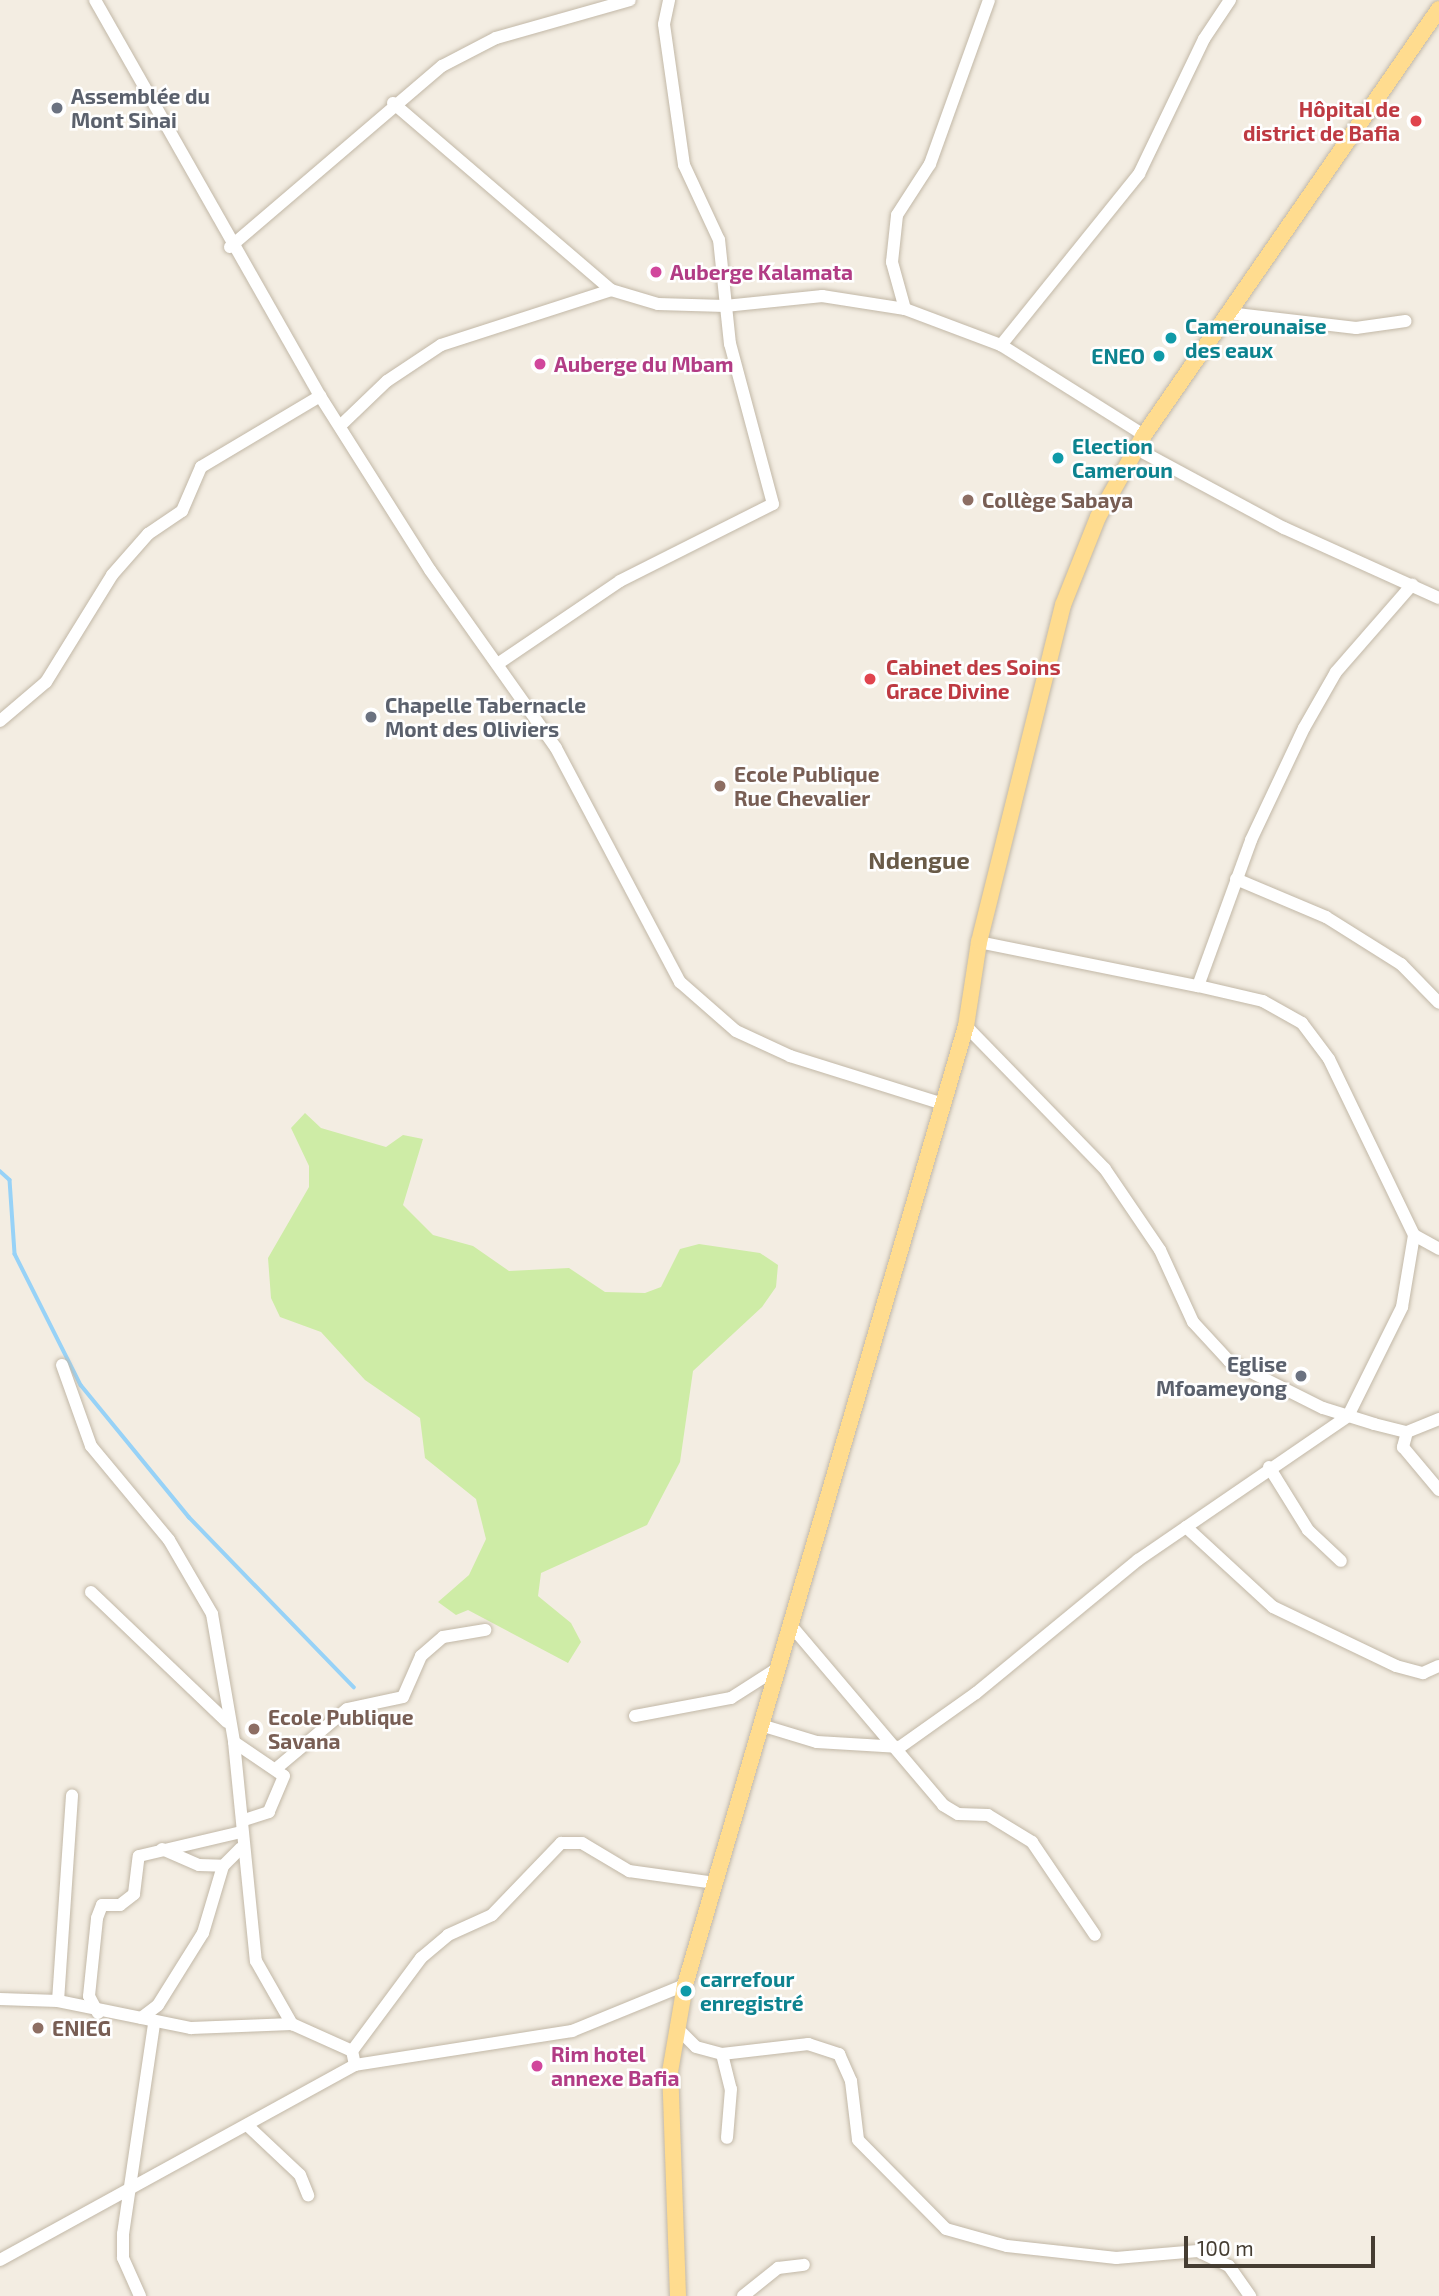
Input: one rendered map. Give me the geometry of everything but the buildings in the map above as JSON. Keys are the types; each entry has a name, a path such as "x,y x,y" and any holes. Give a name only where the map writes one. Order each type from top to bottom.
{"main road":[{"path":"679,2296 669,2113 676,2027 685,1985 794,1629 940,1102 966,1026 979,942 1063,605 1098,517 1141,442 1439,9"}],"street":[{"path":"95,0 230,247 430,570 499,663 556,748 651,938 698,1004 790,1056 940,1102"},
{"path":"230,247 393,103 442,66 496,38 630,0"},
{"path":"499,663 620,581 773,504 740,392 725,306 719,240 684,165 664,24 669,0"},
{"path":"905,309 892,262 897,215 939,142 989,0"},
{"path":"1001,345 1139,174 1203,39 1230,0"},
{"path":"393,103 611,290 658,303 725,306 822,296 905,309 1001,345 1141,442 1284,528 1439,598"},
{"path":"340,426 387,382 441,345 611,290"},
{"path":"1228,313 1371,329 1406,321"},
{"path":"0,721 46,682 111,575 148,534 182,511 201,467 320,396"},
{"path":"1198,986 1236,879 1323,693 1412,585"},
{"path":"1236,879 1326,917 1401,964 1439,1003"},
{"path":"979,942 1263,1001 1302,1023 1329,1059 1414,1235 1439,1249"},
{"path":"966,1026 1070,1130 1137,1210 1208,1343 1258,1377 1348,1416 1407,1432 1439,1419"},
{"path":"764,1726 817,1742 900,1747 1186,1527 1269,1467 1348,1416 1402,1307 1414,1235"},
{"path":"62,1365 91,1446 169,1540 202,1592 219,1640 227,1722 234,1742 241,1848 256,1961 292,2024"},
{"path":"1407,1432 1403,1447 1439,1490"},
{"path":"1269,1467 1308,1530 1341,1561"},
{"path":"1186,1527 1273,1607 1396,1666 1423,1673 1439,1666"},
{"path":"91,1592 227,1722"},
{"path":"794,1629 900,1747 952,1812 988,1815 1032,1842 1095,1935"},
{"path":"278,1767 347,1709 403,1697 421,1656 443,1637 485,1630"},
{"path":"635,1717 731,1698 784,1663"},
{"path":"98,2013 89,1996 102,1905 120,1905 134,1894 139,1856 241,1826 268,1812 277,1801 284,1776 278,1767 234,1742"},
{"path":"58,2001 72,1795"},
{"path":"352,2051 436,1944 492,1914 561,1843 582,1843 629,1871 715,1884"},
{"path":"140,2296 123,2258 147,2021 203,1933 223,1866 241,1848"},
{"path":"162,1850 199,1866 223,1866"},
{"path":"0,2260 129,2194 355,2065 572,2031 685,1985"},
{"path":"0,1999 58,2001 98,2013 147,2021 292,2024 352,2051"},
{"path":"676,2027 696,2047 722,2054 808,2044 839,2054 851,2081 858,2140 929,2217 957,2234 1116,2258 1198,2251 1229,2266 1250,2296"},
{"path":"352,2051 355,2065"},
{"path":"722,2054 731,2089 727,2138"},
{"path":"248,2126 300,2175 308,2195"},
{"path":"743,2296 778,2268 804,2266"}],"green space":[{"path":"305,1113 321,1128 386,1147 403,1135 423,1139 403,1205 433,1235 473,1246 509,1271 569,1268 605,1292 645,1293 661,1287 680,1249 699,1244 760,1253 778,1265 776,1287 762,1307 693,1371 680,1462 647,1525 541,1573 538,1596 571,1623 581,1642 568,1663 468,1610 456,1615 438,1602 469,1575 486,1539 476,1499 425,1458 420,1418 365,1380 321,1332 280,1317 271,1298 268,1258 309,1187 309,1166 291,1128"}],"waterway":[{"path":"0,1171 10,1180 15,1254 81,1385 189,1517 354,1687"}],"place":[{"name":"Assemblée du Mont Sinai","path":"57,108"},
{"name":"Hôpital de district de Bafia","path":"1416,121"},
{"name":"Auberge Kalamata","path":"656,272"},
{"name":"Camerounaise des eaux","path":"1171,338"},
{"name":"ENEO","path":"1159,356"},
{"name":"Auberge du Mbam","path":"540,364"},
{"name":"Election Cameroun","path":"1058,458"},
{"name":"Collège Sabaya","path":"968,500"},
{"name":"Cabinet des Soins Grace Divine","path":"870,679"},
{"name":"Chapelle Tabernacle Mont des Oliviers","path":"371,717"},
{"name":"Ecole Publique Rue Chevalier","path":"720,786"},
{"name":"Eglise Mfoameyong","path":"1301,1376"},
{"name":"Ecole Publique Savana","path":"254,1729"},
{"name":"carrefour enregistré","path":"686,1991"},
{"name":"ENIEG","path":"38,2028"},
{"name":"Rim hotel annexe Bafia","path":"537,2066"}],"district":[{"name":"Ndengue","path":"919,860"}]}
